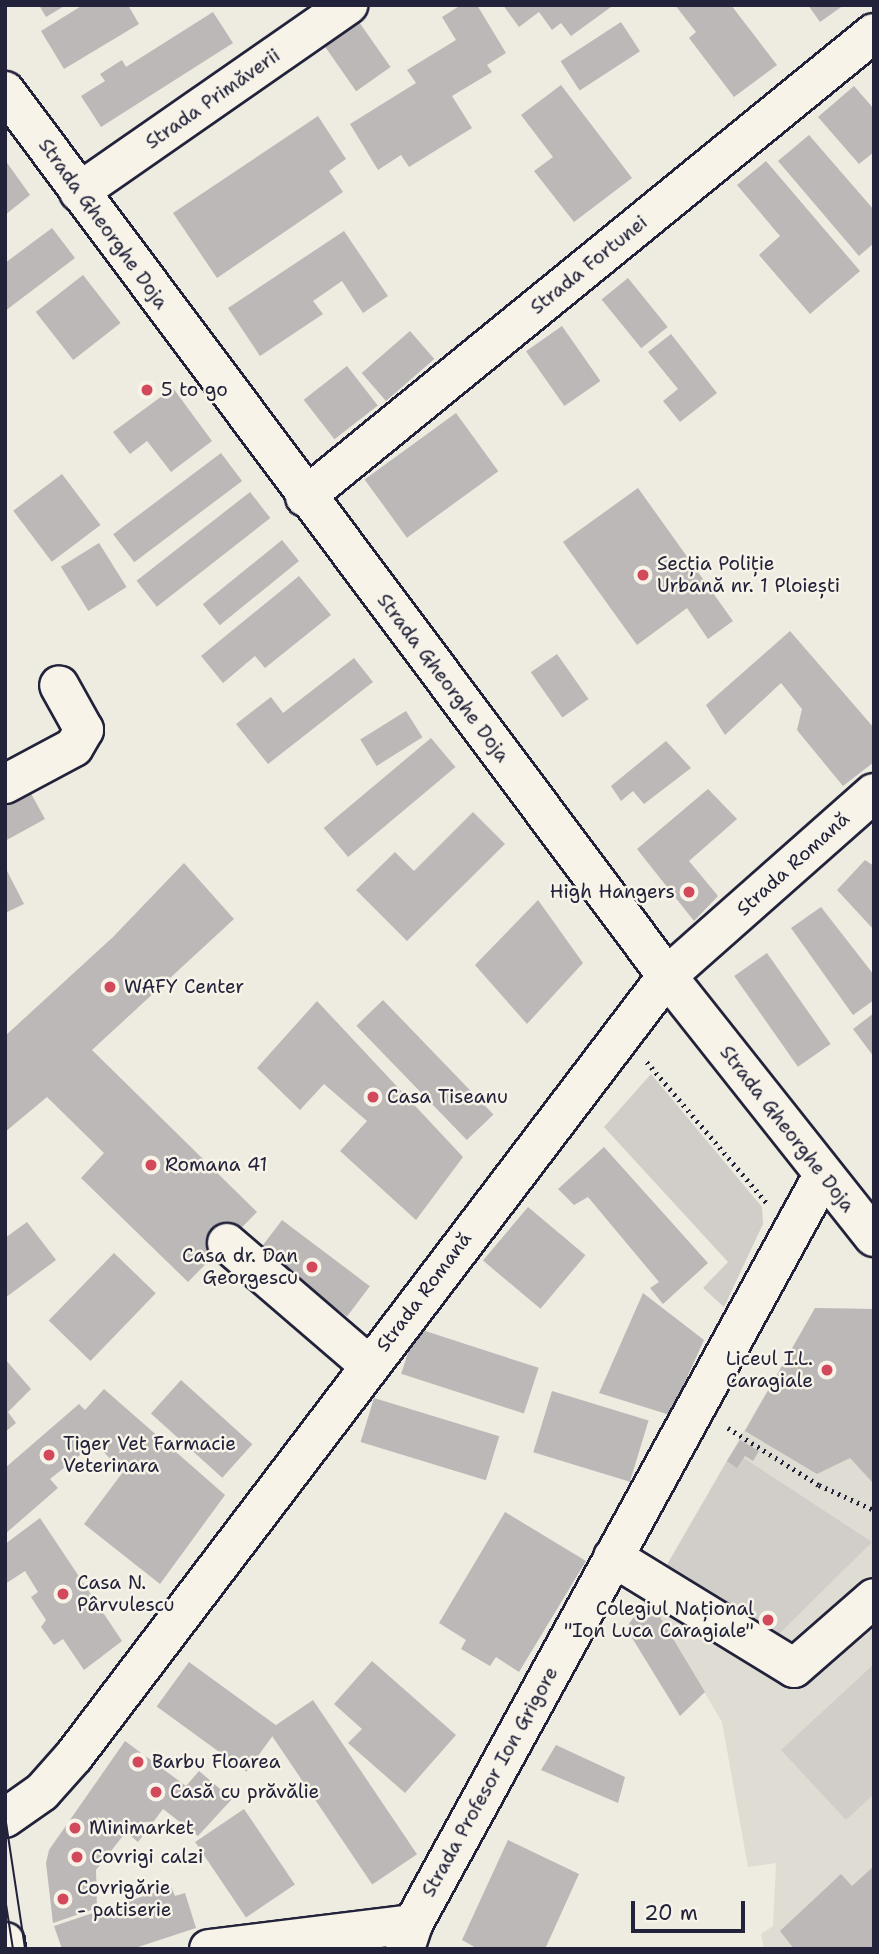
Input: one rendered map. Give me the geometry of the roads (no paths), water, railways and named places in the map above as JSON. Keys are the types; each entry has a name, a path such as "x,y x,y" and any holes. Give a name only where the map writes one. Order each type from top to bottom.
{"street":[{"name":"Strada Primăverii","path":"79,192 348,5"},
{"name":"Strada Fortunei","path":"305,497 874,33"},
{"name":"Strada Gheorghe Doja","path":"10,105 79,192 305,497 667,976 874,1237"},
{"path":"5,783 75,747 84,730 59,685"},
{"name":"Strada Romană","path":"5,1818 43,1792 74,1756 619,1034 667,976 874,793"},
{"name":"Strada Profesor Ion Grigore","path":"409,1936 823,1175"},
{"path":"227,1243 369,1365"},
{"path":"613,1557 794,1668 874,1598"},
{"path":"209,1949 409,1936"},
{"path":"5,1942 6,1949"}],"tram line":[{"path":"5,1816 25,1949"},
{"path":"5,1898 13,1949"}],"place":[{"name":"5 to go","path":"147,390"},
{"name":"Secția Poliție Urbană nr. 1 Ploiești","path":"643,575"},
{"name":"High Hangers","path":"689,892"},
{"name":"WAFY Center","path":"110,987"},
{"name":"Casa Tiseanu","path":"373,1097"},
{"name":"Romana 41","path":"151,1165"},
{"name":"Casa dr. Dan Georgescu","path":"312,1267"},
{"name":"Liceul I.L. Caragiale","path":"827,1370"},
{"name":"Tiger Vet Farmacie Veterinara","path":"49,1455"},
{"name":"Casa N. Pârvulescu","path":"63,1594"},
{"name":"Colegiul Național \"Ion Luca Caragiale\"","path":"768,1620"},
{"name":"Barbu Floarea","path":"138,1762"},
{"name":"Casă cu prăvălie","path":"156,1792"},
{"name":"Minimarket","path":"75,1828"},
{"name":"Covrigi calzi","path":"77,1857"},
{"name":"Covrigărie - patiserie","path":"63,1899"}]}
